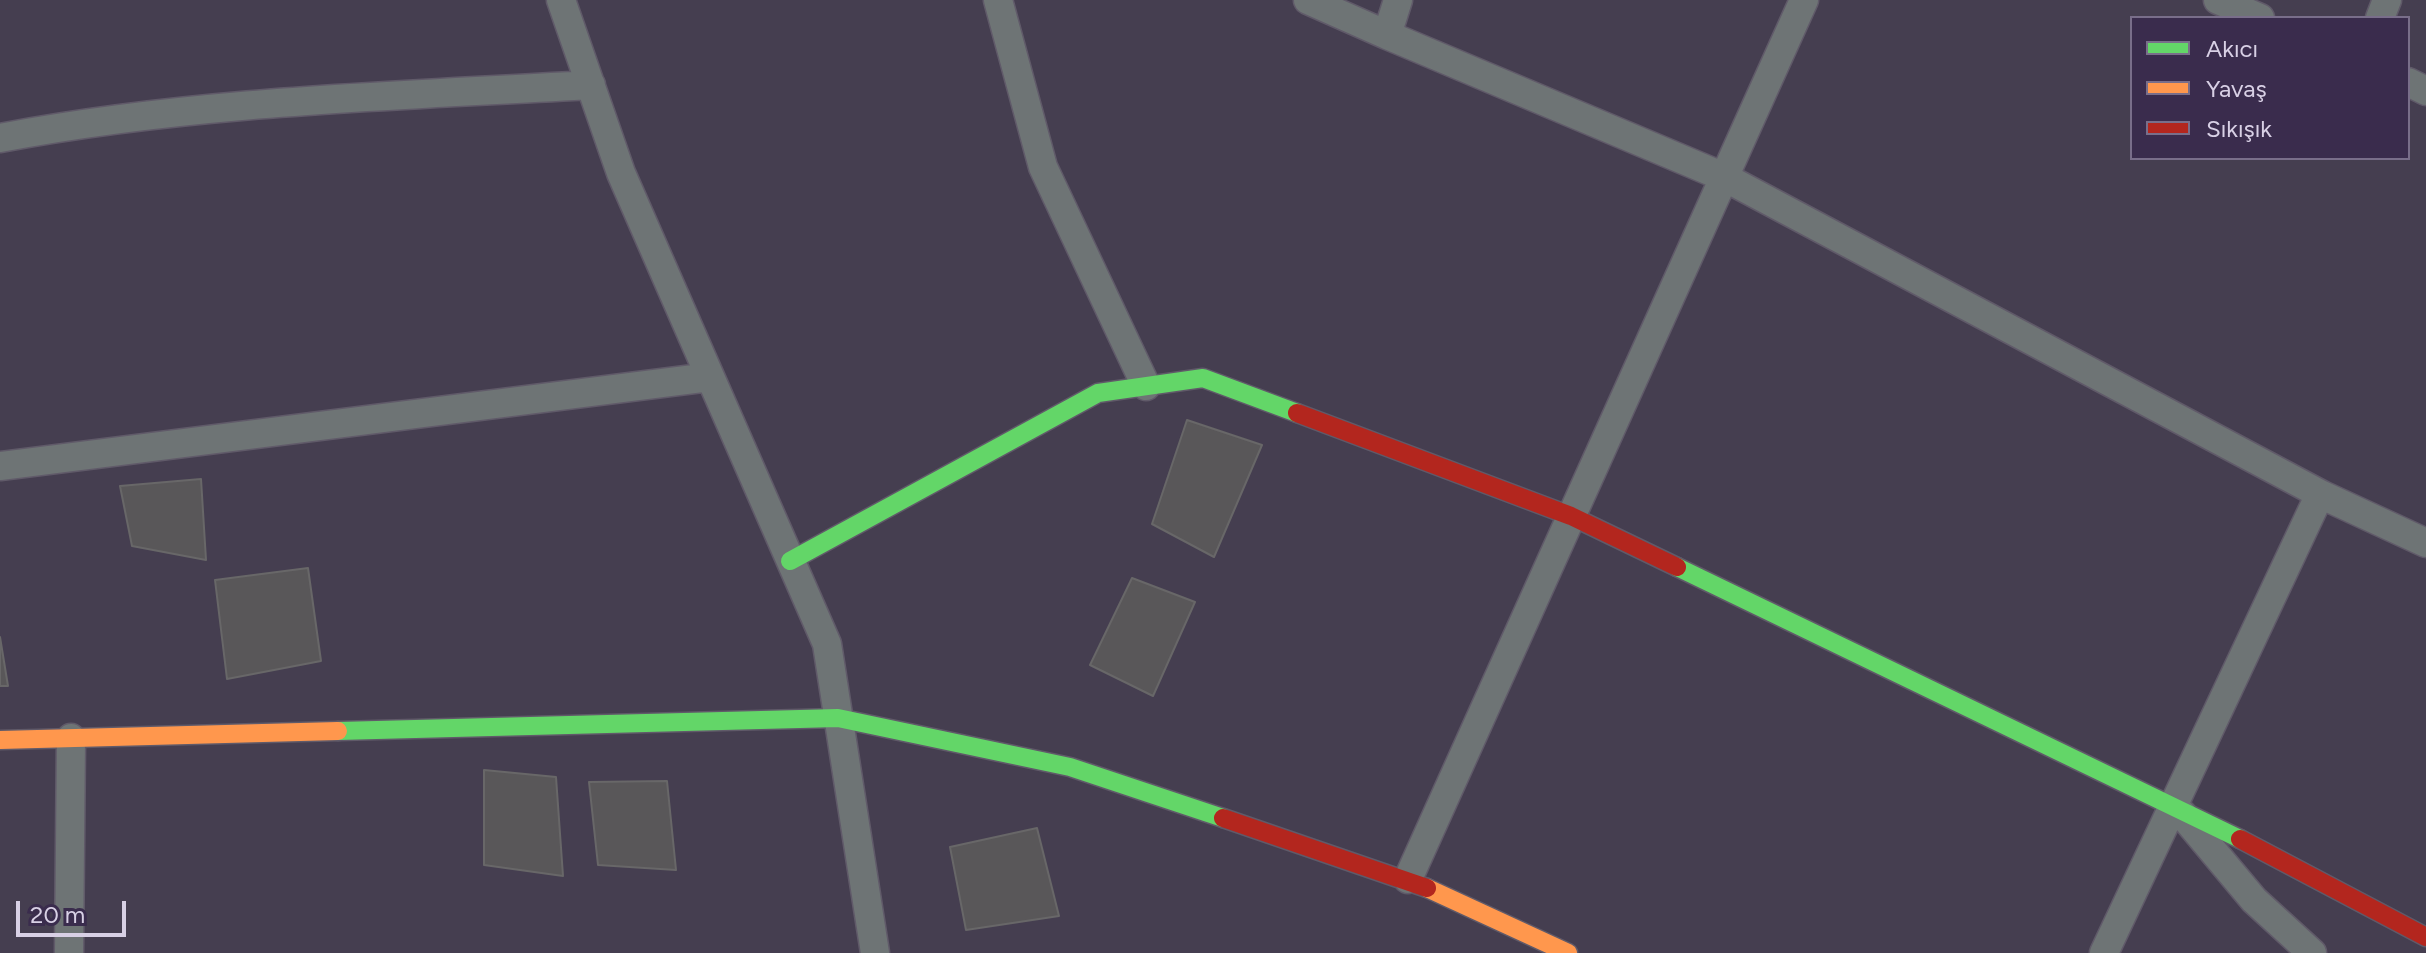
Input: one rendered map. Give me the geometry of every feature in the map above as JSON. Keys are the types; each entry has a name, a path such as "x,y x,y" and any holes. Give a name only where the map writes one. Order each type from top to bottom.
{"street":[{"path":"561,0 621,173 827,644 875,953"},
{"path":"998,0 1043,167 1146,386"},
{"path":"1308,0 1724,177 2324,496 2426,543"},
{"path":"1387,35 1398,0"},
{"path":"1408,879 1804,0"},
{"path":"2218,0 2255,16"},
{"path":"0,138 75,124 304,101 591,85"},
{"path":"0,466 710,377"},
{"path":"790,561 1098,393 1203,378 1571,516 2174,804 2426,937"},
{"path":"2104,953 2320,494 2324,496"},
{"path":"0,740 838,718 1070,767 1408,879 1568,953"},
{"path":"69,953 71,738"},
{"path":"2174,804 2254,900 2312,953"}],"building":[{"path":"1187,420 1262,445 1214,557 1152,524"},
{"path":"201,479 206,560 132,546 120,486"},
{"path":"308,568 321,661 227,679 215,580"},
{"path":"1132,578 1195,602 1153,696 1090,665"},
{"path":"0,637 8,686 0,686"},
{"path":"484,770 556,777 563,876 484,865"},
{"path":"667,781 676,870 598,865 589,782"},
{"path":"1037,828 1059,916 966,930 950,847"}],"traffic: fast":[{"path":"790,561 1098,393 1203,378 1297,413"},
{"path":"1677,567 2240,839"},
{"path":"338,731 838,718 1070,767 1223,818"}],"traffic: slow":[{"path":"0,740 338,731"},
{"path":"1427,888 1568,953"}],"traffic: jam":[{"path":"1297,413 1571,516 1677,567"},
{"path":"1223,818 1427,888"},
{"path":"2240,839 2426,937"}]}
